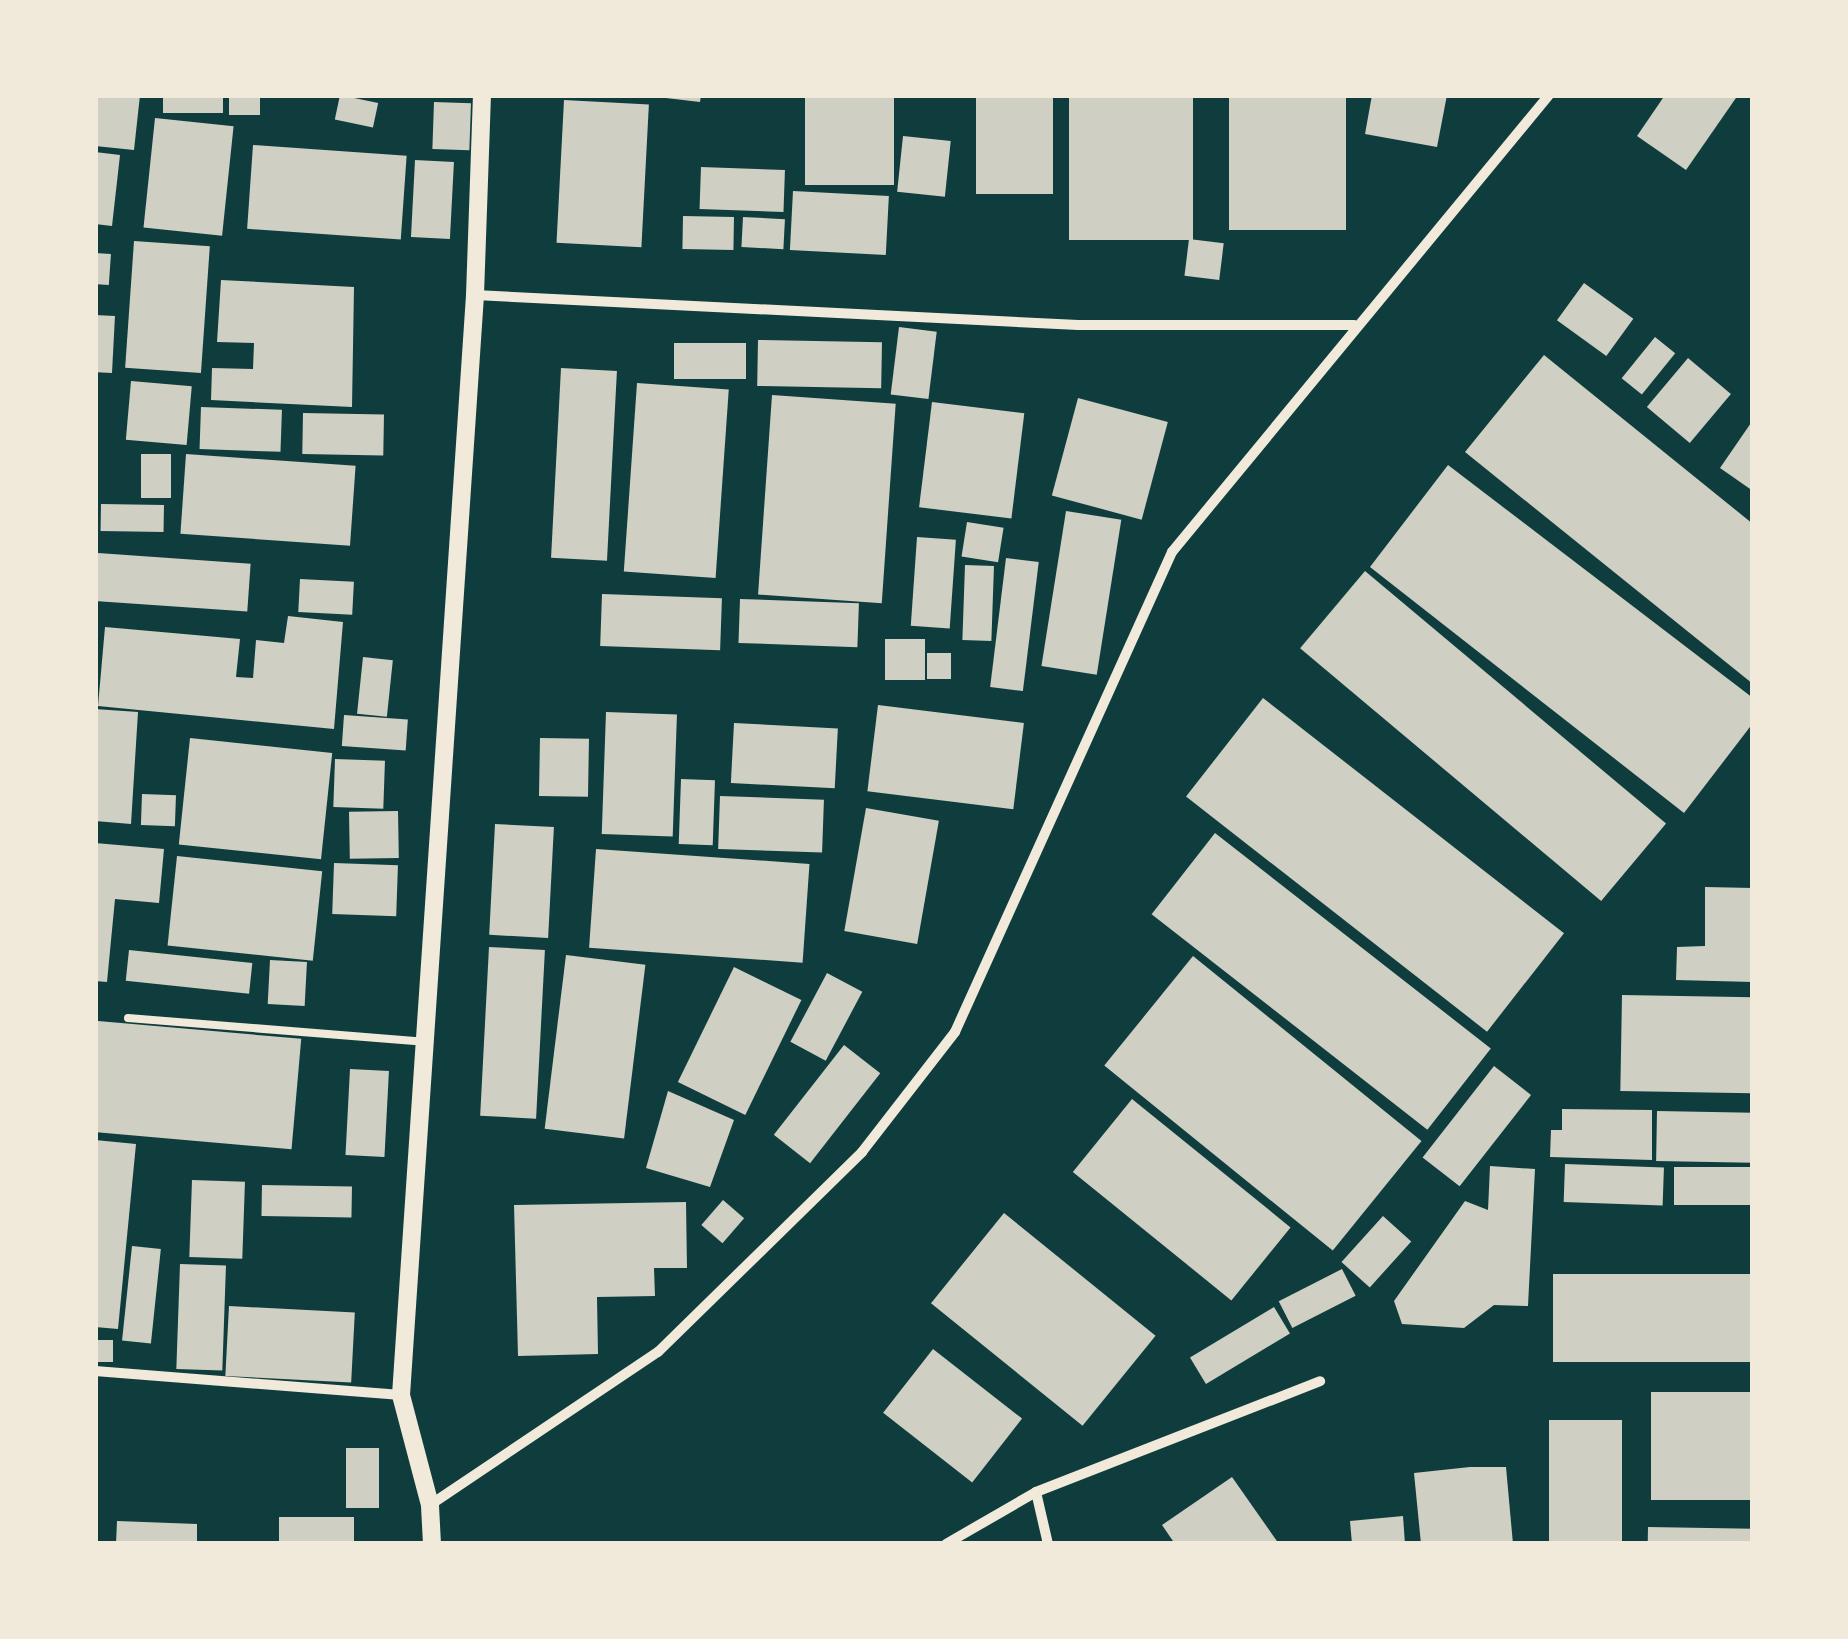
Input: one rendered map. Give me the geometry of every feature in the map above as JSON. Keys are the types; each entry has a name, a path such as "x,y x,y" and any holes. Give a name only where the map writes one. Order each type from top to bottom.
{"street":[{"path":"432,1544 430,1505 401,1395 475,294 482,95"},
{"path":"430,1505 658,1352 862,1152 955,1032 1172,552 1354,325 1549,95"},
{"path":"475,294 1078,325 1354,325"},
{"path":"95,1371 401,1395"},
{"path":"946,1544 1036,1492 1320,1382"},
{"path":"1036,1492 1048,1544"}],"lane":[{"path":"128,1018 424,1042"}],"building":[{"path":"95,95 140,95 134,150 95,146"},
{"path":"163,95 223,95 223,113 163,113"},
{"path":"229,95 260,95 260,115 229,115"},
{"path":"340,95 378,103 373,128 335,119"},
{"path":"640,95 701,95 700,102"},
{"path":"805,95 894,95 894,185 805,185"},
{"path":"976,95 1053,95 1053,194 976,194"},
{"path":"1069,95 1193,95 1193,240 1069,240"},
{"path":"1229,95 1346,95 1346,230 1229,230"},
{"path":"1372,95 1447,95 1437,147 1365,134"},
{"path":"1665,95 1738,95 1686,170 1637,136"},
{"path":"564,100 649,104 641,247 557,243"},
{"path":"434,102 471,103 469,150 432,149"},
{"path":"155,118 234,126 222,236 144,227"},
{"path":"903,136 951,141 945,197 897,192"},
{"path":"253,145 407,156 401,240 247,229"},
{"path":"95,152 120,155 112,226 95,224"},
{"path":"415,160 454,162 450,239 411,237"},
{"path":"701,167 785,170 783,212 700,209"},
{"path":"793,191 889,196 886,255 790,250"},
{"path":"683,216 734,217 733,250 682,249"},
{"path":"743,217 785,219 783,249 741,247"},
{"path":"1189,239 1224,243 1219,280 1184,276"},
{"path":"134,241 210,246 201,373 125,368"},
{"path":"95,253 111,254 109,285 95,284"},
{"path":"221,280 354,287 352,407 211,400 212,368 253,369 254,343 217,342"},
{"path":"1584,283 1633,319 1606,356 1557,320"},
{"path":"95,315 115,316 112,373 95,372"},
{"path":"899,327 937,332 928,399 891,394"},
{"path":"1655,337 1675,353 1642,395 1622,378"},
{"path":"758,340 882,342 881,388 757,386"},
{"path":"674,343 746,343 746,379 674,379"},
{"path":"1544,355 1753,524 1753,684 1465,452"},
{"path":"1688,358 1731,394 1690,443 1647,407"},
{"path":"561,368 617,371 607,561 551,558"},
{"path":"131,381 192,386 187,445 126,440"},
{"path":"637,383 729,389 716,578 624,572"},
{"path":"772,395 896,404 882,603 758,595"},
{"path":"1078,398 1168,422 1142,520 1052,496"},
{"path":"932,402 1024,413 1011,519 919,507"},
{"path":"201,407 282,410 280,452 200,449"},
{"path":"303,413 384,414 383,455 302,454"},
{"path":"1753,420 1753,491 1720,468"},
{"path":"141,454 171,454 171,498 141,498"},
{"path":"186,454 356,466 350,546 180,534"},
{"path":"1448,465 1753,698 1753,723 1684,813 1370,567"},
{"path":"101,504 164,505 164,532 101,531"},
{"path":"1066,511 1121,520 1097,675 1041,666"},
{"path":"967,522 1004,528 998,562 962,557"},
{"path":"917,537 956,540 950,629 911,626"},
{"path":"98,553 251,564 247,612 95,601"},
{"path":"1006,558 1039,562 1023,691 990,687"},
{"path":"965,565 994,566 991,641 962,640"},
{"path":"1365,571 1666,824 1601,901 1300,648"},
{"path":"300,579 354,582 352,615 298,612"},
{"path":"602,594 722,598 720,650 600,646"},
{"path":"740,599 859,603 857,647 738,643"},
{"path":"288,616 343,622 334,729 98,706 105,627 240,639 236,677 253,678 256,640 284,643"},
{"path":"885,639 925,639 925,680 885,680"},
{"path":"927,653 951,653 951,679 927,679"},
{"path":"363,657 393,660 387,717 357,714"},
{"path":"1263,698 1564,933 1487,1032 1186,797"},
{"path":"878,705 1024,723 1013,809 867,791"},
{"path":"95,709 138,712 131,824 95,821"},
{"path":"606,712 677,714 673,836 602,834"},
{"path":"344,715 408,719 406,750 342,746"},
{"path":"734,723 838,728 835,788 731,783"},
{"path":"190,738 332,753 321,859 179,844"},
{"path":"540,738 589,739 588,797 539,796"},
{"path":"335,759 385,761 383,809 333,807"},
{"path":"681,779 715,780 713,845 679,844"},
{"path":"142,794 176,795 175,826 141,825"},
{"path":"720,796 824,800 822,853 718,849"},
{"path":"866,808 939,821 917,944 844,931"},
{"path":"398,811 399,858 350,859 349,812"},
{"path":"495,824 554,827 548,938 489,935"},
{"path":"1215,833 1491,1048 1427,1130 1152,914"},
{"path":"95,843 164,849 159,903 115,899 107,982 95,981"},
{"path":"596,849 809,864 803,963 589,948"},
{"path":"177,856 322,871 313,961 168,946"},
{"path":"334,863 398,865 396,916 332,914"},
{"path":"1705,887 1753,888 1753,982 1676,980 1677,947 1705,946"},
{"path":"489,947 545,950 536,1119 480,1116"},
{"path":"129,950 252,963 249,994 126,981"},
{"path":"566,955 645,965 624,1138 545,1129"},
{"path":"1193,956 1421,1141 1333,1251 1104,1066"},
{"path":"270,960 307,962 305,1006 268,1004"},
{"path":"734,967 801,1000 745,1115 678,1082"},
{"path":"827,973 862,992 826,1061 790,1042"},
{"path":"1622,995 1753,997 1751,1093 1620,1091"},
{"path":"98,1021 301,1039 292,1149 95,1132"},
{"path":"844,1045 880,1073 810,1163 774,1135"},
{"path":"1494,1066 1531,1095 1460,1186 1423,1157"},
{"path":"350,1069 389,1071 384,1157 345,1155"},
{"path":"668,1091 734,1120 710,1187 646,1168"},
{"path":"1132,1099 1291,1227 1231,1300 1073,1172"},
{"path":"1562,1109 1652,1110 1652,1160 1550,1157 1551,1130 1562,1130"},
{"path":"1657,1111 1753,1113 1752,1163 1656,1161"},
{"path":"95,1140 136,1144 118,1329 95,1327"},
{"path":"1565,1164 1664,1167 1663,1205 1564,1202"},
{"path":"1490,1166 1535,1169 1528,1306 1494,1305 1464,1328 1402,1324 1394,1301 1465,1201 1488,1210"},
{"path":"1674,1167 1753,1167 1753,1205 1674,1205"},
{"path":"192,1180 245,1182 242,1259 189,1257"},
{"path":"262,1185 352,1187 351,1218 261,1216"},
{"path":"723,1200 744,1218 722,1243 701,1225"},
{"path":"686,1202 687,1268 654,1268 655,1296 597,1297 598,1354 518,1356 514,1205"},
{"path":"1004,1213 1156,1336 1083,1426 931,1303"},
{"path":"1383,1216 1411,1241 1370,1288 1342,1262"},
{"path":"132,1246 161,1249 151,1344 122,1340"},
{"path":"180,1264 226,1266 222,1371 176,1369"},
{"path":"1342,1269 1356,1296 1292,1328 1279,1301"},
{"path":"1553,1274 1753,1274 1753,1362 1553,1362"},
{"path":"229,1306 355,1313 351,1382 225,1376"},
{"path":"1274,1307 1290,1334 1206,1384 1190,1357"},
{"path":"95,1340 113,1340 113,1362 95,1362"},
{"path":"933,1349 1022,1419 972,1482 883,1413"},
{"path":"1651,1392 1753,1392 1753,1500 1651,1500"},
{"path":"1549,1420 1622,1420 1622,1544 1549,1544"},
{"path":"346,1448 379,1448 379,1508 346,1508"},
{"path":"1506,1467 1513,1544 1421,1544 1414,1473"},
{"path":"1232,1477 1279,1544 1175,1544 1162,1525"},
{"path":"1403,1516 1405,1544 1352,1544 1350,1521"},
{"path":"279,1517 354,1517 354,1544 279,1544"},
{"path":"117,1521 197,1524 197,1544 116,1544"},
{"path":"1648,1527 1753,1529 1753,1544 1648,1544"}]}
